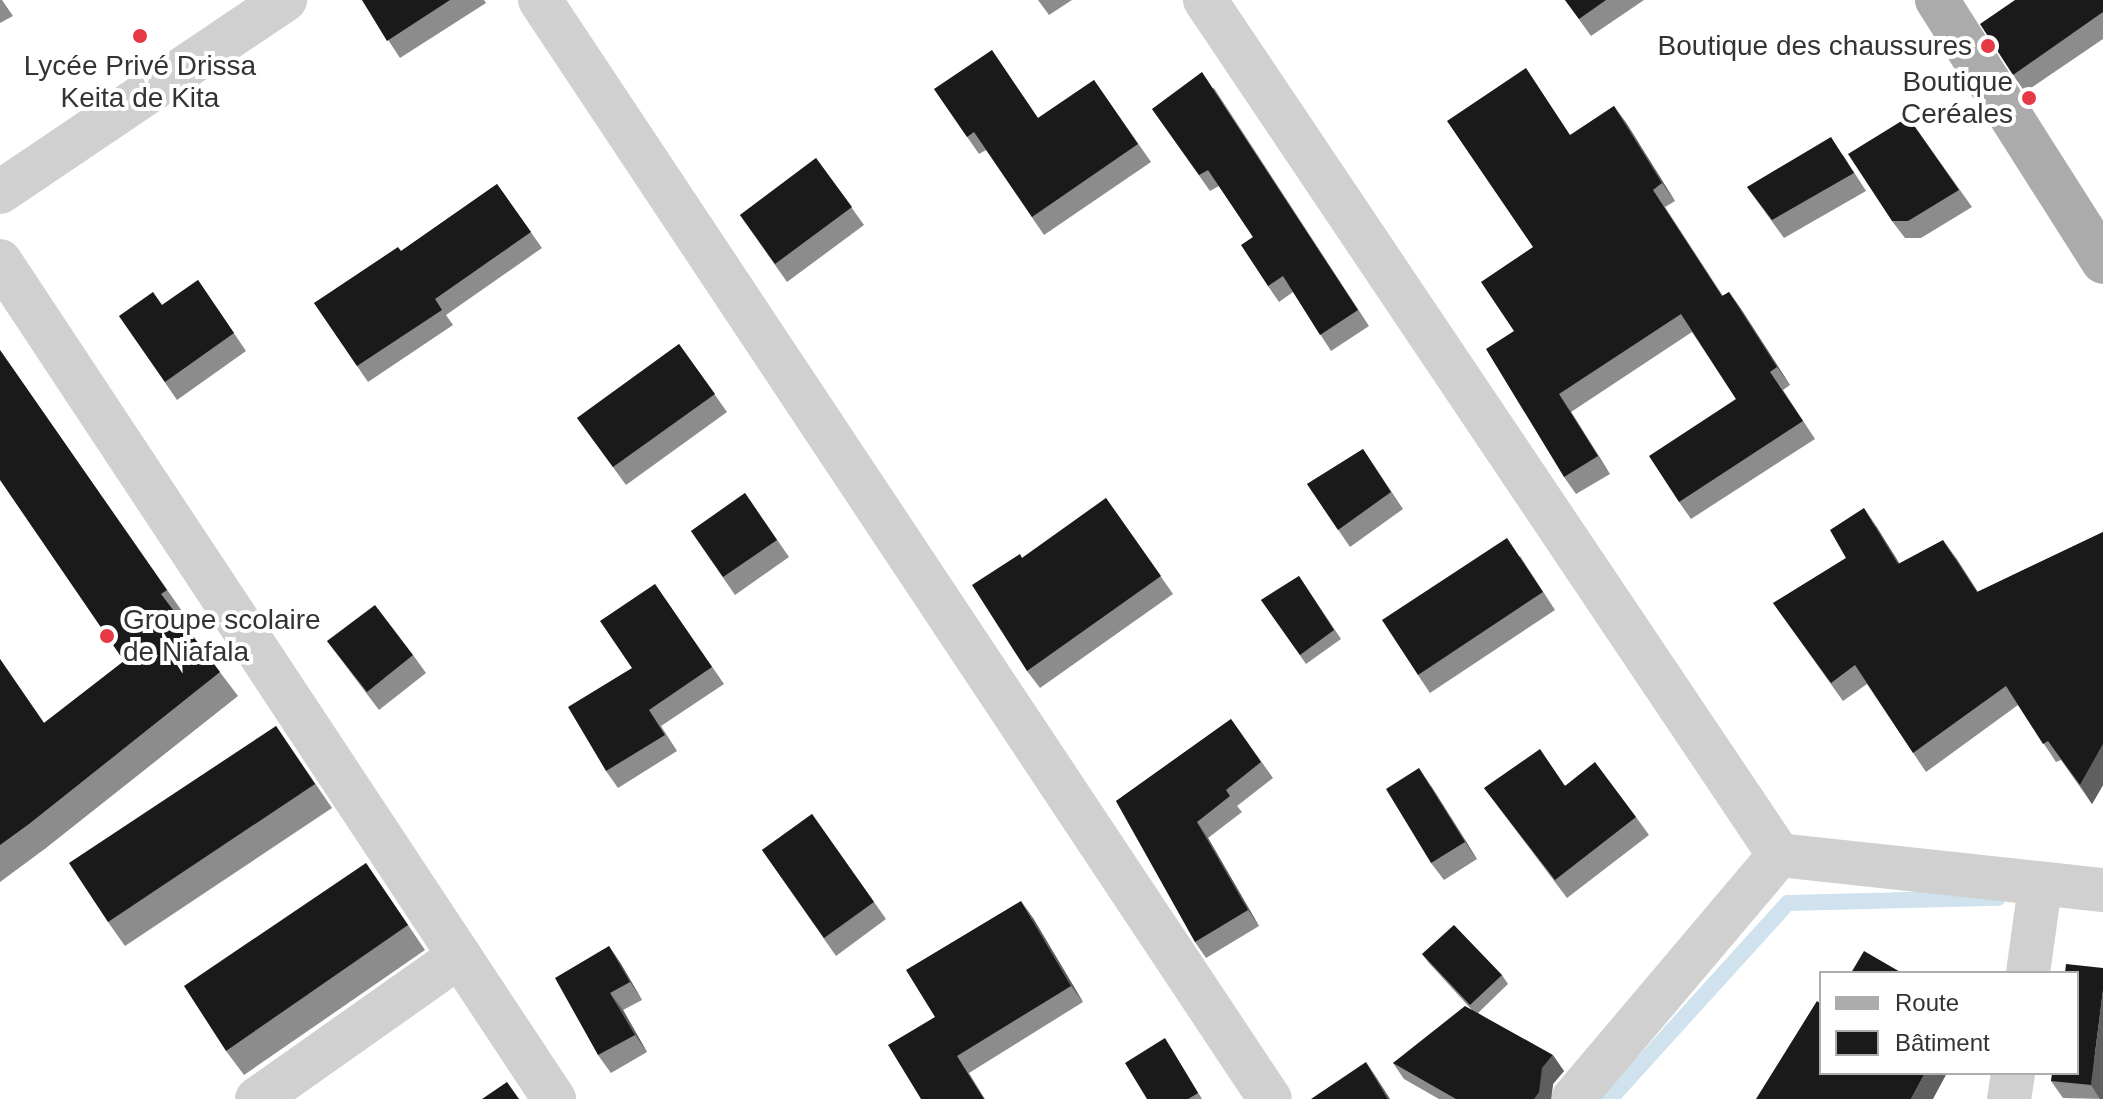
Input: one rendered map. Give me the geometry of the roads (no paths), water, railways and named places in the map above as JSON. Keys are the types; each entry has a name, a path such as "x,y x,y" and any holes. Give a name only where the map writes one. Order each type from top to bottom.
{"main road":[{"path":"1937,0 2103,262"}],"street":[{"path":"0,192 285,0"},
{"path":"540,0 1270,1099"},
{"path":"1205,0 1779,855 2040,886 2103,890"},
{"path":"0,261 554,1099"},
{"path":"1573,1099 1779,855"},
{"path":"2028,971 2040,886"},
{"path":"257,1099 460,956"},
{"path":"2009,1099 2013,1075"}],"waterway":[{"path":"1610,1099 1788,903 1998,898"}],"place":[{"name":"Lycée Privé Drissa Keita de Kita","path":"140,36"},
{"name":"Boutique des chaussures","path":"1988,46"},
{"name":"Boutique Ceréales","path":"2029,98"},
{"name":"Groupe scolaire de Niafala","path":"107,636"}]}
